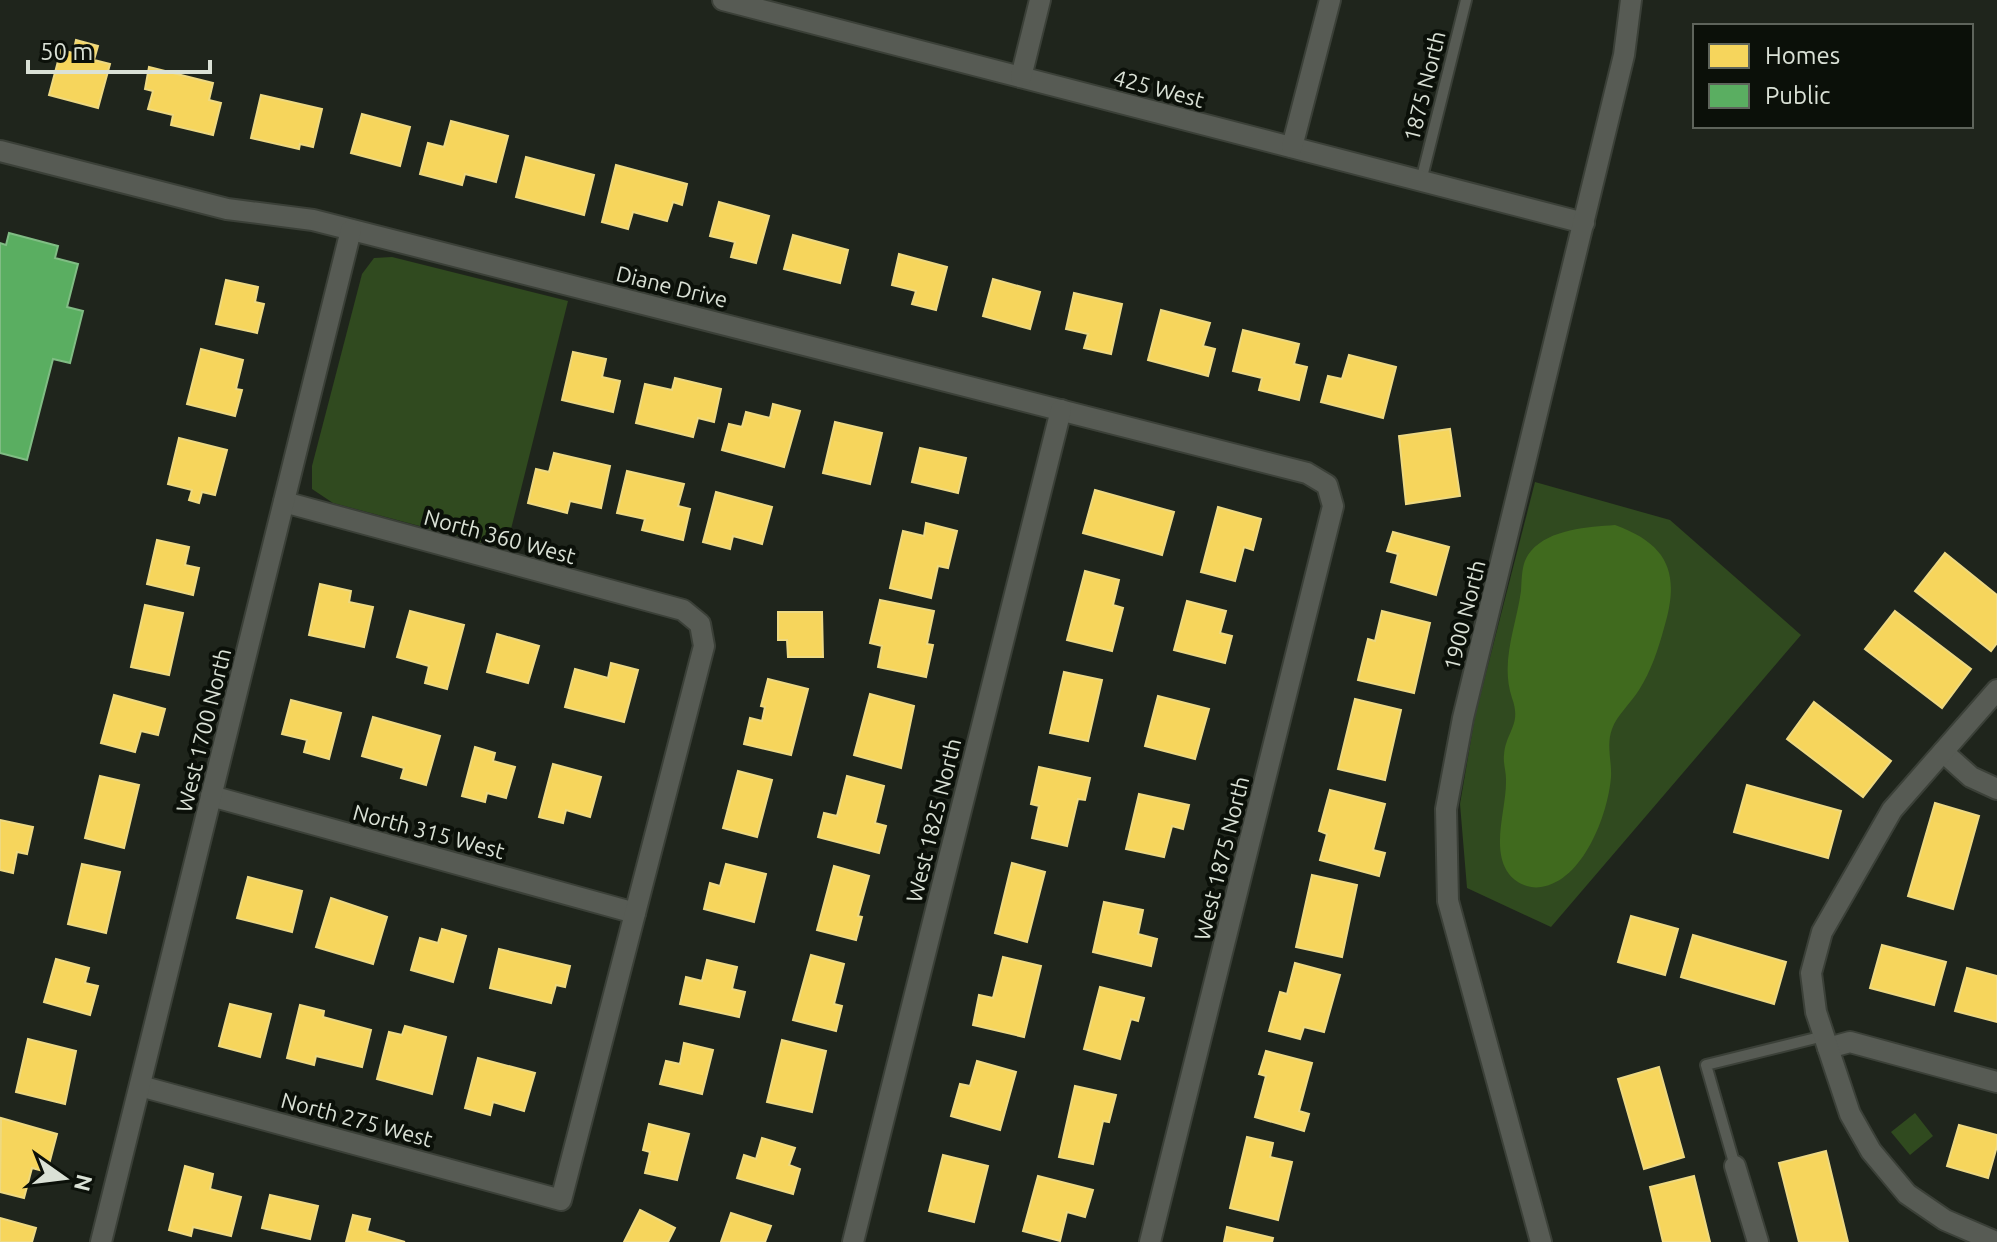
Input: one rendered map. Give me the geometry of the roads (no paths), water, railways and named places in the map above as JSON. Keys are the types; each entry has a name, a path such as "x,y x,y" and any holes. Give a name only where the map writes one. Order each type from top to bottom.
{"street":[{"name":"425 West","path":"723,0 751,4 1584,223"},
{"path":"1021,77 1040,0"},
{"path":"1292,147 1330,0"},
{"name":"1900 North","path":"1541,1242 1448,901 1446,809 1463,718 1624,55 1631,0"},
{"name":"Diane Drive","path":"0,151 227,209 313,220 1307,473 1327,485"},
{"name":"West 1700 North","path":"101,1242 351,230"},
{"name":"West 1825 North","path":"853,1242 1061,410"},
{"name":"West 1875 North","path":"1150,1242 1333,506 1327,485"},
{"name":"North 360 West","path":"284,502 683,610 700,624 704,646 635,913"},
{"path":"1996,1242 1945,1220 1907,1194 1871,1151 1850,1114 1816,1012 1811,973 1822,932 1892,810 1997,690"},
{"path":"1943,752 1971,777 1997,789"},
{"name":"North 315 West","path":"211,796 635,913"},
{"name":"North 275 West","path":"140,1086 561,1200 635,913"},
{"path":"1826,1042 1850,1042 1997,1082"},
{"path":"1735,1166 1758,1242"}],"lane":[{"name":"1875 North","path":"1421,181 1466,0"},
{"path":"1735,1166 1706,1065 1826,1042"}]}
